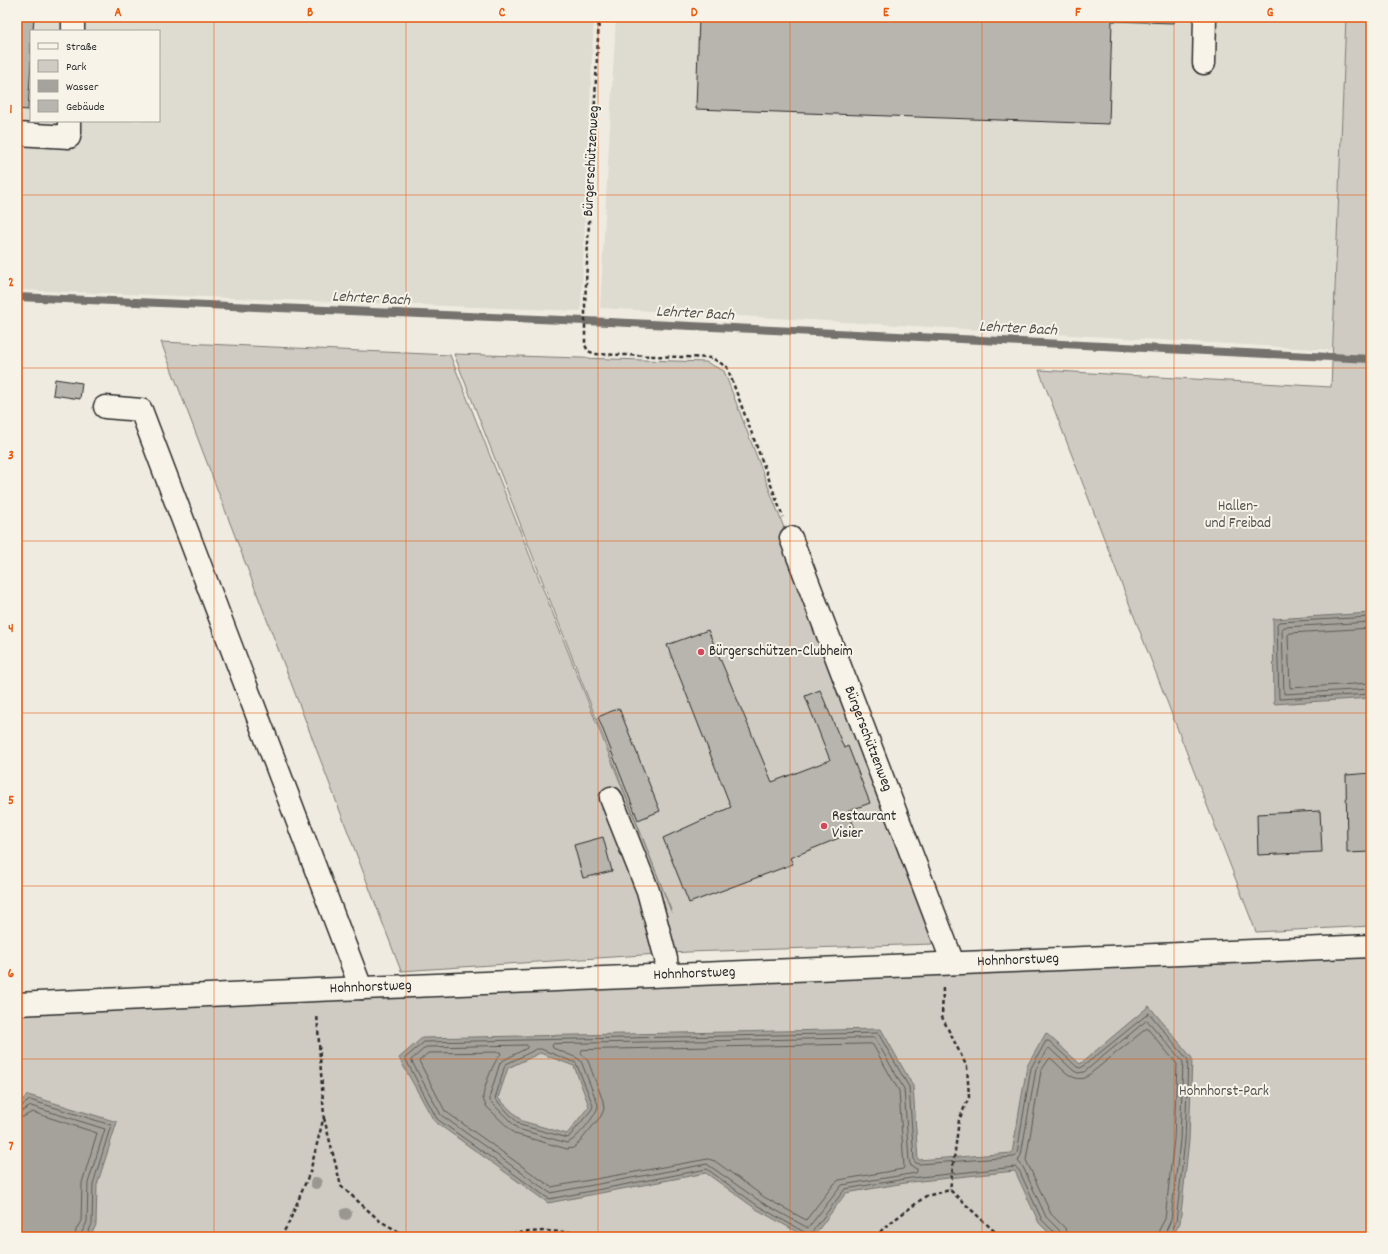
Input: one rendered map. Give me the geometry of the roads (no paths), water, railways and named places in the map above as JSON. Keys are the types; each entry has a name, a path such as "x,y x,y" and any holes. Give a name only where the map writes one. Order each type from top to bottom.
{"street":[{"path":"73,17 73,30"},
{"path":"1204,63 1206,17"},
{"path":"17,134 69,137 69,122"},
{"path":"105,407 141,410 361,988"},
{"name":"Bürgerschützenweg","path":"791,538 948,963"},
{"path":"611,798 648,891 666,959 667,975"},
{"name":"Hohnhorstweg","path":"17,1004 361,988 1371,946"}],"water":[{"path":"1371,613 1371,698 1274,704 1273,619"},
{"path":"1149,1006 1192,1058 1189,1140 1180,1223 1172,1237 1053,1237 1039,1223 1015,1171 911,1182 846,1193 813,1237 806,1237 756,1209 706,1173 548,1203 434,1121 399,1058 422,1038 881,1029 913,1086 918,1160 1012,1153 1027,1066 1046,1033 1080,1064","holes":["540,1053 574,1066 589,1106 567,1134 522,1121 498,1098 508,1068"]},
{"path":"28,1095 117,1122 97,1185 96,1225 90,1237 17,1237 17,1104"}],"waterway":[{"name":"Lehrter Bach","path":"17,297 609,322 1371,359"}],"place":[{"name":"Bürgerschützen-Clubheim","path":"701,652"},
{"name":"Restaurant Visier","path":"824,826"}],"park label":[{"name":"Hallen- und Freibad","path":"1238,516"},
{"name":"Hohnhorst-Park","path":"1224,1092"}]}
